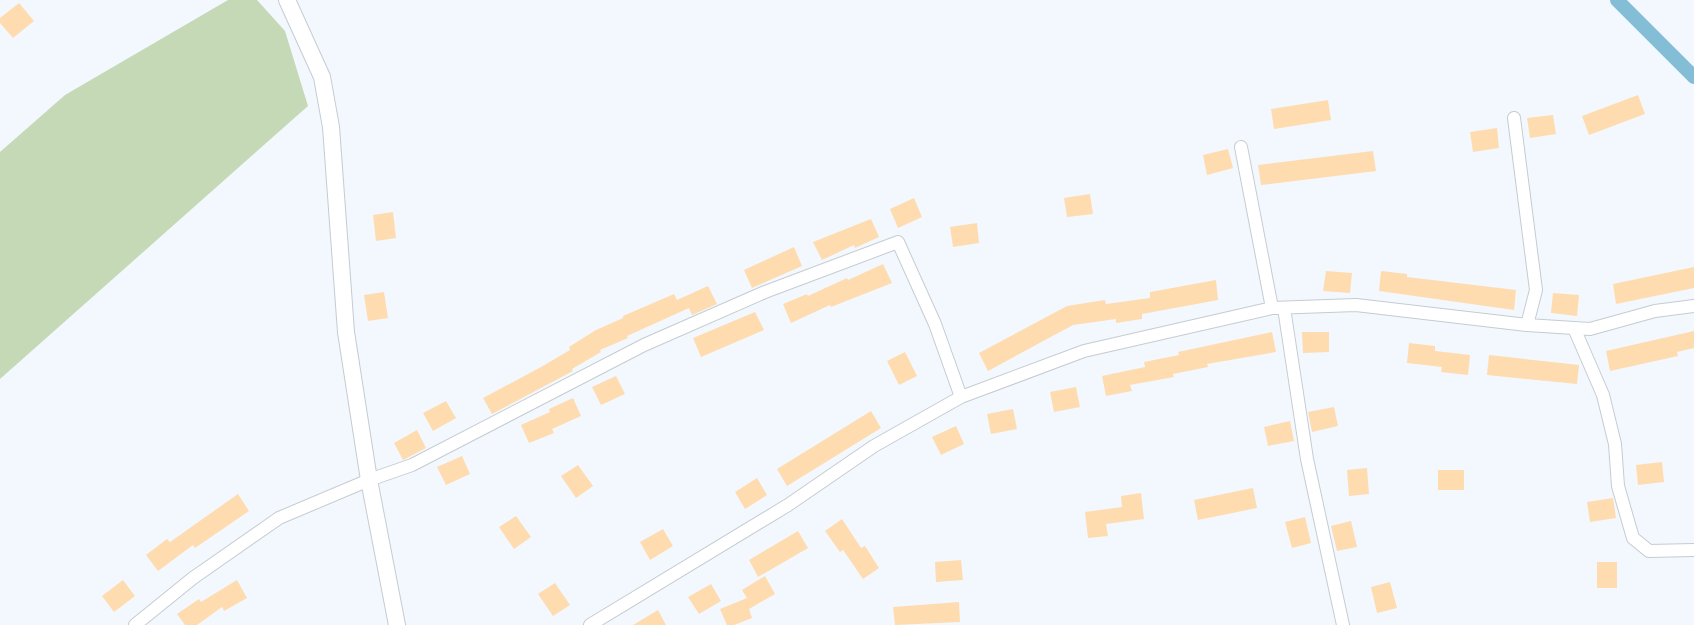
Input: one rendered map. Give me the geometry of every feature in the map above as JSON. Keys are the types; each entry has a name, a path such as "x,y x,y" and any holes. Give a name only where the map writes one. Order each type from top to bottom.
{"street":[{"path":"287,0 322,77 331,127 346,332 369,480 397,625"},
{"path":"1514,118 1536,290 1527,324"},
{"path":"1241,147 1278,308 1307,460 1343,625"},
{"path":"135,625 193,578 280,518 369,480 412,465 644,345 765,292 898,242 935,324 961,397"},
{"path":"590,625 788,505 874,446 961,397 1084,350 1278,308 1356,305 1590,329 1654,311 1694,306"},
{"path":"1574,328 1603,395 1615,444 1618,486 1633,538 1650,551 1694,550"}],"green space":[{"path":"228,0 257,0 285,31 308,106 0,379 0,152 65,95"}],"building":[{"path":"19,3 34,21 13,38 0,23 0,18"},
{"path":"1638,95 1645,114 1589,135 1582,116"},
{"path":"1328,100 1331,120 1274,129 1271,109"},
{"path":"1553,115 1556,134 1530,138 1527,118"},
{"path":"1497,128 1499,148 1473,152 1470,132"},
{"path":"1228,149 1233,168 1207,175 1203,155"},
{"path":"1373,151 1376,171 1261,185 1258,165"},
{"path":"1090,194 1093,214 1067,217 1064,198"},
{"path":"914,198 922,217 898,228 890,209"},
{"path":"393,212 396,238 376,241 373,215"},
{"path":"871,219 879,237 855,248 854,245 822,260 813,242"},
{"path":"977,223 979,243 953,247 950,227"},
{"path":"794,247 802,266 752,288 744,270"},
{"path":"883,264 892,283 831,307 830,305 791,323 783,304 807,294 808,296 847,278 848,280"},
{"path":"1694,267 1694,288 1616,304 1613,284"},
{"path":"1326,271 1352,273 1350,293 1323,291"},
{"path":"1381,271 1407,274 1407,277 1516,290 1514,310 1379,291"},
{"path":"1216,280 1218,300 1142,314 1142,319 1116,323 1116,319 1073,325 988,371 979,353 1067,306 1105,300 1106,304 1150,298 1150,292"},
{"path":"708,286 717,304 692,315 689,308 627,336 628,338 600,350 601,352 572,369 573,371 492,414 483,398 541,367 570,350 569,347 596,330 623,318 623,316 674,294 677,300"},
{"path":"384,292 388,318 368,321 364,295"},
{"path":"1553,293 1579,295 1577,316 1551,313"},
{"path":"755,312 764,330 701,357 693,338"},
{"path":"1694,331 1694,348 1677,352 1678,356 1610,371 1606,351"},
{"path":"1272,332 1276,352 1207,364 1208,367 1173,374 1174,377 1130,385 1132,391 1106,396 1102,376 1145,367 1144,362 1179,355 1178,352"},
{"path":"1302,332 1329,332 1329,352 1303,353"},
{"path":"1409,343 1435,346 1435,351 1470,355 1468,375 1441,372 1442,367 1407,363"},
{"path":"905,352 917,376 899,385 887,361"},
{"path":"1489,355 1579,365 1577,384 1487,375"},
{"path":"616,376 625,394 601,405 592,387"},
{"path":"1076,387 1080,407 1054,412 1050,392"},
{"path":"573,398 581,416 552,429 554,433 529,443 521,425 550,412 549,409"},
{"path":"446,401 456,418 433,431 423,413"},
{"path":"1334,407 1338,426 1312,432 1308,412"},
{"path":"1013,409 1017,429 991,434 987,414"},
{"path":"871,411 881,428 787,486 777,469"},
{"path":"1290,421 1294,441 1268,446 1264,427"},
{"path":"956,426 964,444 941,455 932,437"},
{"path":"417,430 426,448 403,460 394,443"},
{"path":"462,456 470,474 446,485 437,467"},
{"path":"1662,462 1664,482 1638,485 1636,465"},
{"path":"578,465 593,486 576,498 561,476"},
{"path":"1367,468 1369,494 1349,496 1347,470"},
{"path":"1438,470 1464,470 1464,490 1438,490"},
{"path":"757,478 767,495 745,509 735,492"},
{"path":"1253,488 1257,508 1198,520 1194,500"},
{"path":"1141,493 1144,519 1106,524 1108,536 1088,538 1085,512 1122,507 1121,496"},
{"path":"238,494 249,511 195,548 193,545 158,571 146,555 167,539 170,542"},
{"path":"1613,498 1616,518 1590,522 1587,502"},
{"path":"516,516 531,537 514,549 499,527"},
{"path":"1305,517 1311,543 1292,548 1285,522"},
{"path":"842,519 861,548 865,546 879,568 863,579 843,550 840,552 825,531"},
{"path":"1351,521 1357,547 1337,551 1331,526"},
{"path":"663,529 673,546 650,560 640,542"},
{"path":"798,531 808,548 758,577 749,560"},
{"path":"961,560 963,580 936,582 935,562"},
{"path":"1597,562 1617,562 1617,588 1597,588"},
{"path":"765,576 775,594 749,609 752,618 734,625 727,625 720,609 747,598 742,590"},
{"path":"123,580 135,596 114,612 102,596"},
{"path":"237,580 247,598 224,611 222,607 197,625 185,625 177,614 199,599 201,602"},
{"path":"1390,582 1397,608 1377,613 1371,587"},
{"path":"555,583 570,605 553,616 538,594"},
{"path":"711,584 721,601 699,614 688,597"},
{"path":"959,602 960,622 895,625 893,607"},
{"path":"658,610 666,625 633,625"}],"waterway":[{"path":"1617,0 1694,77"}]}
